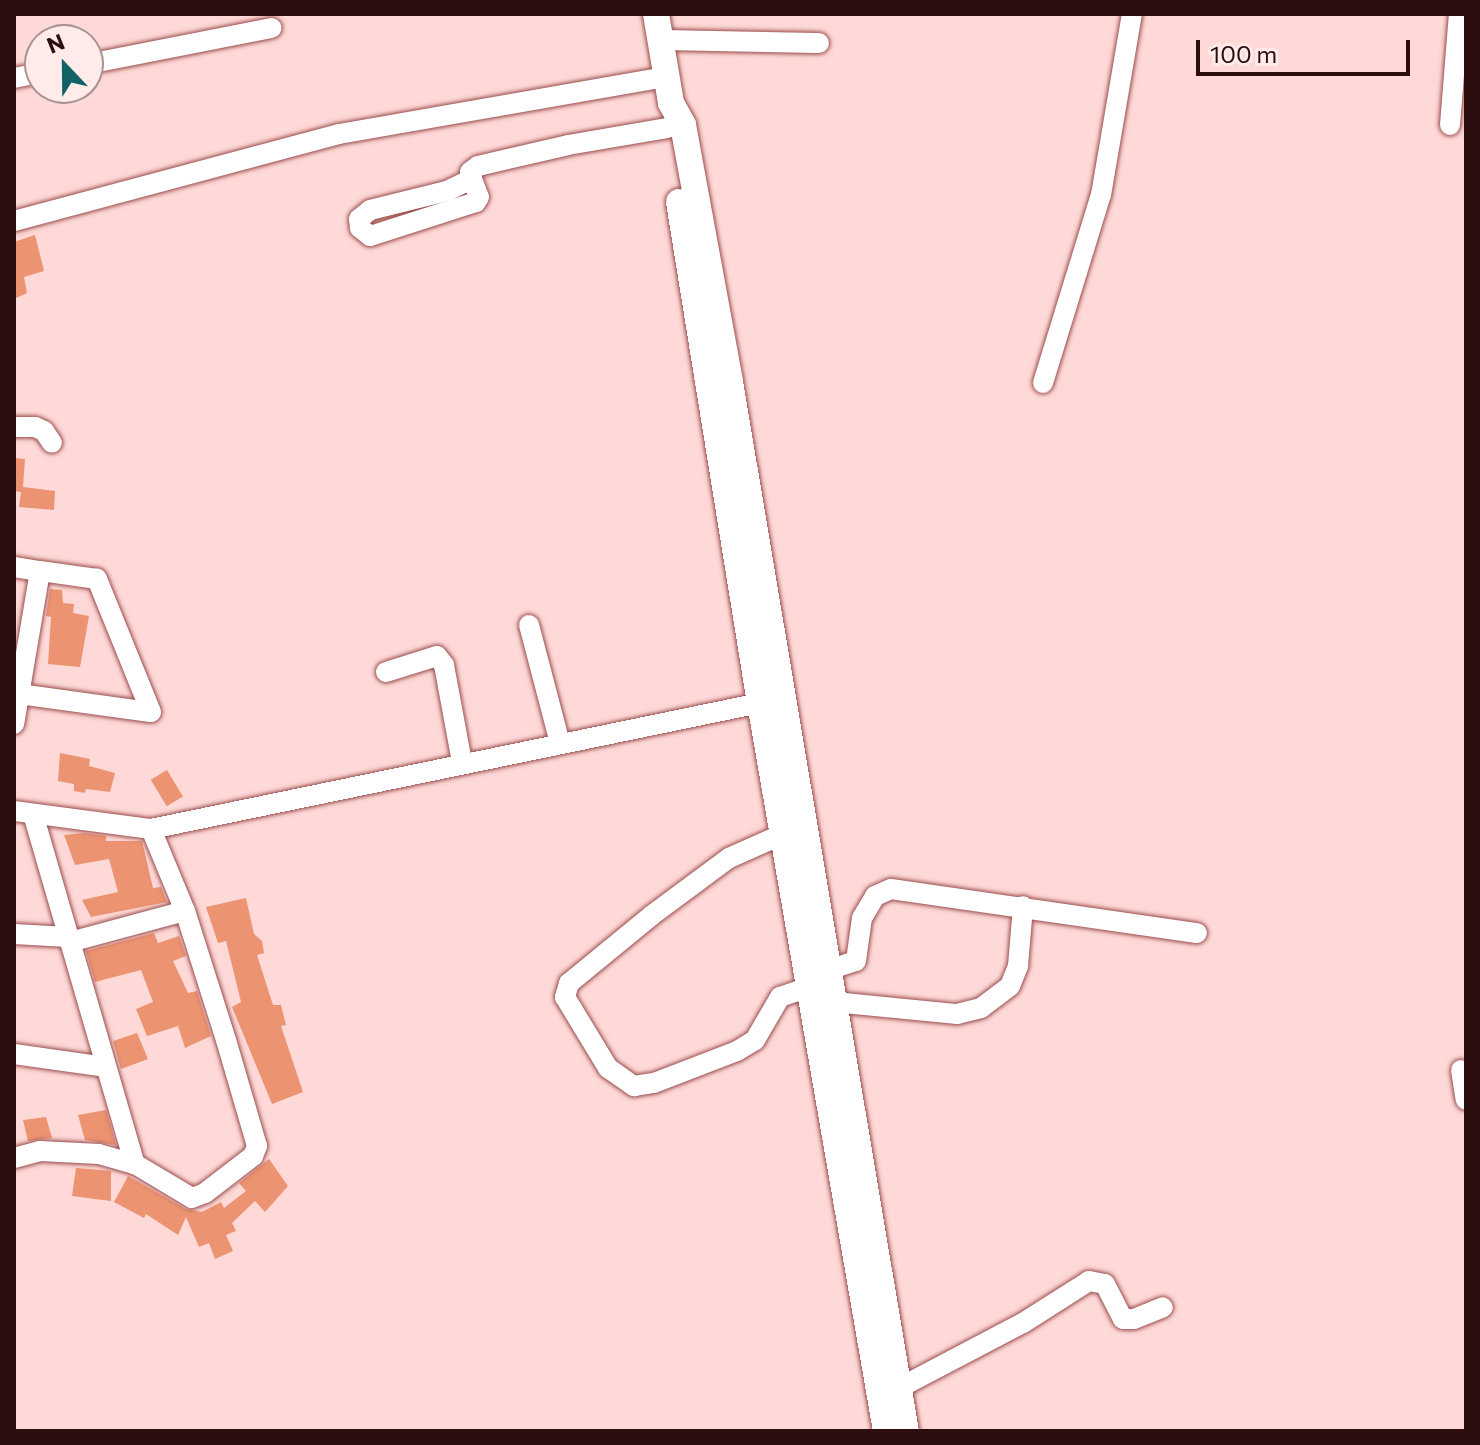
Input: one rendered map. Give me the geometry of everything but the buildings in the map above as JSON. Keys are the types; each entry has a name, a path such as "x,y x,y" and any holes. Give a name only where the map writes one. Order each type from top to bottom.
{"main road":[{"path":"658,27 669,116 783,834 819,978 834,1002 906,1431"},
{"path":"669,116 683,125 730,382 886,1431"}],"street":[{"path":"1043,383 1101,195 1132,14"},
{"path":"1450,125 1459,14"},
{"path":"658,27 819,43"},
{"path":"104,61 271,28"},
{"path":"14,221 339,134 666,77"},
{"path":"472,179 447,191 370,210 359,219 360,228 370,236 476,202 479,197 472,179 473,169 669,116"},
{"path":"14,427 35,427 44,431 52,443"},
{"path":"14,567 97,579 151,712 19,694"},
{"path":"14,724 40,571"},
{"path":"529,625 560,743"},
{"path":"386,672 437,656 444,665 462,762"},
{"path":"135,1164 69,939 24,813 151,829 462,762 760,703"},
{"path":"14,1158 40,1151 99,1154 135,1164 192,1198 205,1193 253,1156 257,1146 185,911 151,829"},
{"path":"783,834 729,858 569,983 565,997 608,1068 634,1086 654,1083 737,1051 755,1040 780,997 856,961 862,918 875,896 891,889 1197,933"},
{"path":"834,1002 957,1014 981,1008 1010,986 1018,966 1023,906"},
{"path":"14,934 69,939 185,911"},
{"path":"14,1054 105,1067"},
{"path":"1461,1070 1466,1100"},
{"path":"899,1388 1023,1323 1089,1281 1105,1284 1123,1319 1134,1319 1163,1307"}]}
